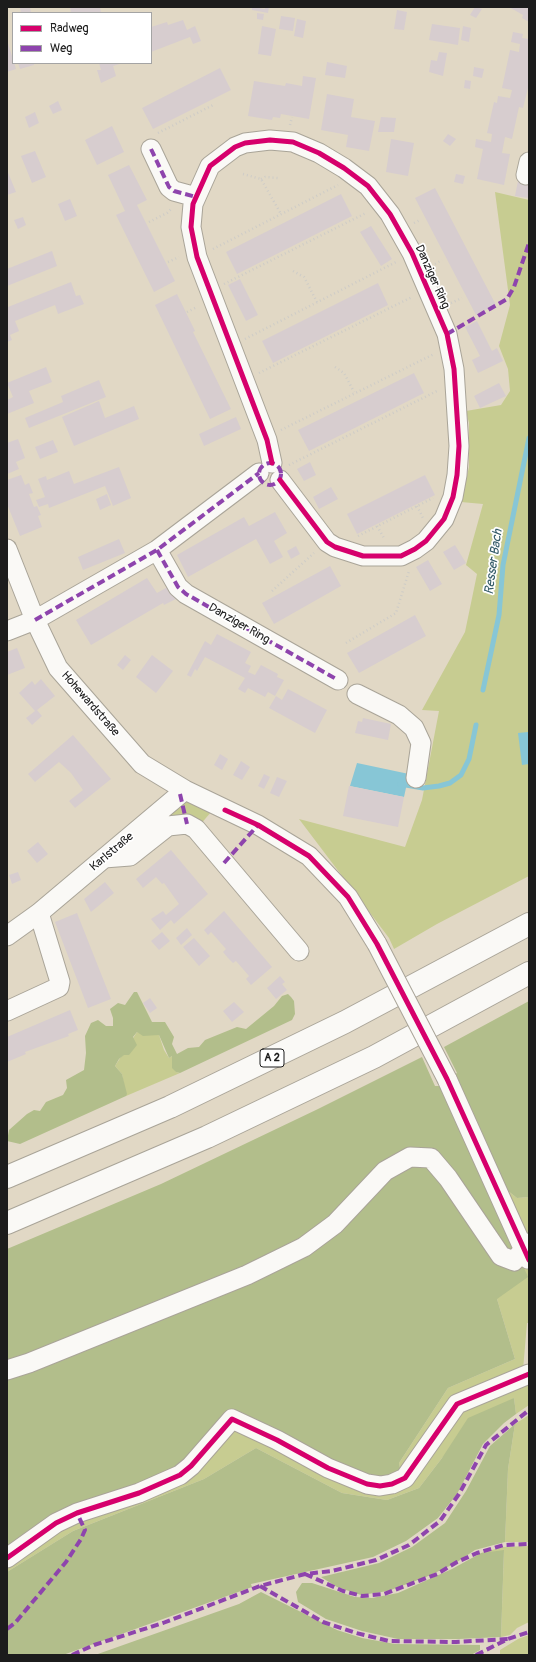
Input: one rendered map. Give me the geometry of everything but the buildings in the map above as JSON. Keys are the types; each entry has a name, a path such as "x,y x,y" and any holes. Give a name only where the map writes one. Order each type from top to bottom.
{"highway":[{"name":"A 2","path":"7,1177 170,1107 345,1022 529,924"},
{"path":"7,1223 207,1137 374,1056 529,973"}],"street":[{"name":"Danziger Ring","path":"270,140 293,142 319,153 355,176 368,186 383,204 412,254 447,334 455,382 459,446 453,498 444,519 432,536 415,549 402,556 363,556 331,544 273,471 267,440 232,345 197,257 191,227 193,204 189,196 210,166 235,147 258,141 270,140"},
{"path":"151,149 165,182 174,191 189,196"},
{"path":"7,631 35,620 157,550 273,471"},
{"name":"Hohewardstraße","path":"7,549 35,620 58,668 142,764 185,790 258,825 309,856 348,897 377,944 447,1079 527,1251"},
{"name":"Danziger Ring","path":"157,550 178,587 186,594 338,680"},
{"path":"357,694 399,715 414,728 421,743 416,778"},
{"name":"Karlstraße","path":"7,936 39,913 185,790"},
{"path":"104,858 130,856 168,826 187,824 196,829 300,951"},
{"path":"7,1011 59,987 60,982 39,913"},
{"path":"7,1370 29,1363 247,1275 304,1248 335,1224 385,1171 410,1157 432,1158 448,1178 501,1256 514,1261 527,1251"},
{"path":"7,1558 56,1523 77,1513 139,1493 180,1475 191,1466 232,1419 277,1440 328,1468 366,1484 380,1486 392,1484 405,1478 457,1404 529,1374"}],"path":[{"path":"151,149 151,141 154,135 215,104"},
{"path":"243,174 261,179 267,186 281,214"},
{"path":"197,257 355,176"},
{"path":"261,179 265,177 278,178"},
{"path":"149,222 168,213 189,196"},
{"path":"210,290 383,204"},
{"path":"232,345 412,254"},
{"path":"293,271 304,277 317,302"},
{"path":"245,380 427,289"},
{"path":"267,440 286,426 424,358 450,348"},
{"path":"335,367 344,373 354,392"},
{"path":"273,471 455,382"},
{"path":"272,591 331,544 455,487"},
{"path":"346,643 396,613 415,549"}],"green space":[{"path":"495,192 529,200 529,876 437,924 394,949 389,938 299,819 405,847 422,800 439,711 422,710 465,632 477,574 466,565 483,504 461,502 469,467 469,423 466,411 501,405 510,391 508,369 499,346 510,305"},
{"path":"185,799 212,811 199,826 139,843"},
{"path":"134,992 137,992 152,1022 165,1022 174,1037 172,1044 177,1054 188,1048 199,1047 205,1040 237,1027 246,1029 274,1006 282,996 288,994 294,1001 295,1014 292,1020 180,1073 176,1072 172,1068 172,1056 169,1058 159,1035 143,1036 137,1032 133,1037 137,1045 129,1055 124,1055 119,1059 115,1066 122,1074 127,1094 126,1096 20,1144 7,1141 9,1130 27,1114 34,1110 40,1111 46,1102 63,1095 67,1088 66,1080 84,1070 86,1053 85,1036 91,1023 98,1020 106,1026 113,1026 113,1018 110,1009 118,1003 125,1005"},
{"path":"529,1001 529,1197 517,1198 503,1187 451,1077 457,1073 444,1047"},
{"path":"137,1032 159,1035 164,1050 169,1058 172,1056 176,1072 180,1073 126,1096 122,1074 115,1066"},
{"path":"422,1057 435,1086 443,1086 528,1277 497,1299 515,1359 448,1388 399,1463 401,1473 365,1479 232,1409 182,1469 7,1551 7,1249 161,1184 318,1109"},
{"path":"448,1089 529,1269 529,1323 527,1323 523,1370 456,1397 401,1473 399,1463 448,1388 515,1359 497,1299 479,1165"},
{"path":"503,1187 517,1198 529,1197 529,1246"},
{"path":"529,1378 529,1405 516,1414 514,1398 442,1458 419,1488 387,1500 342,1493 256,1448 204,1479 73,1531 7,1572 7,1562 223,1435 238,1430 397,1489 453,1416"},
{"path":"514,1398 516,1414 504,1423 483,1444 457,1494 438,1518 406,1541 373,1557 251,1584 252,1587 63,1655 7,1655 7,1572 73,1531 204,1479 256,1448 342,1493 387,1500 419,1488 442,1458 468,1418"},
{"path":"529,1415 529,1542 505,1542 508,1469 515,1424"},
{"path":"515,1424 508,1469 505,1542 475,1550 454,1564 426,1577 388,1591 361,1595 337,1587 321,1577 379,1563 412,1547 445,1523 466,1491 490,1446"},
{"path":"529,1546 529,1622 517,1628 510,1635 501,1637 504,1551 481,1553 503,1547"},
{"path":"504,1550 501,1637 398,1639 362,1631 326,1619 298,1602 296,1592 302,1583 312,1583 355,1597 372,1598 398,1593 452,1569 481,1553"},
{"path":"261,1592 337,1630 362,1638 395,1644 480,1645 480,1650 471,1655 95,1655 239,1604"},
{"path":"529,1635 529,1655 500,1655 500,1650 518,1639"}],"water":[{"path":"528,732 529,764 522,765 518,733"},
{"path":"357,763 409,774 404,797 350,786"}],"waterway":[{"name":"Resser Bach","path":"483,690 499,615 503,565 529,438"},
{"name":"Resser Bach","path":"400,784 423,788 439,786 450,783 461,775 469,759 476,725"}],"marked path":[{"path":"151,149 169,187 174,191 196,197"},
{"path":"447,334 507,299 514,287 529,243"},
{"path":"270,463 278,466 281,474 278,482 270,485 262,482 259,474 262,466 270,463"},
{"path":"35,620 157,550 259,473"},
{"path":"157,550 178,587 186,594 338,680"},
{"path":"180,794 187,824"},
{"path":"224,863 258,825"},
{"path":"72,1655 94,1645 163,1623 260,1586 305,1574 332,1571 376,1560 409,1545 440,1521 459,1494 486,1445 529,1410"},
{"path":"7,1629 15,1623 66,1562 81,1539 85,1530 77,1513"},
{"path":"305,1574 343,1591 362,1596 384,1594 437,1574 457,1562 477,1553 504,1545 529,1544"},
{"path":"260,1586 323,1622 356,1633 389,1641 456,1642 508,1639"},
{"path":"476,1655 508,1639 529,1632"}],"cycle path":[{"path":"272,463 267,440 197,257 191,227 193,204 210,166 235,147 245,143 270,140 293,142 319,153 344,168 368,186 390,214 412,253 447,334 454,369 459,446 457,475 453,497 444,519 426,541 415,549 401,556 363,556 335,547 327,542 280,480"},
{"path":"225,810 258,825 309,856 348,897 377,944 447,1079 529,1260"},
{"path":"7,1558 56,1523 77,1513 139,1493 180,1475 191,1466 232,1419 277,1440 328,1468 367,1484 380,1486 392,1484 405,1478 457,1404 529,1374"}]}
